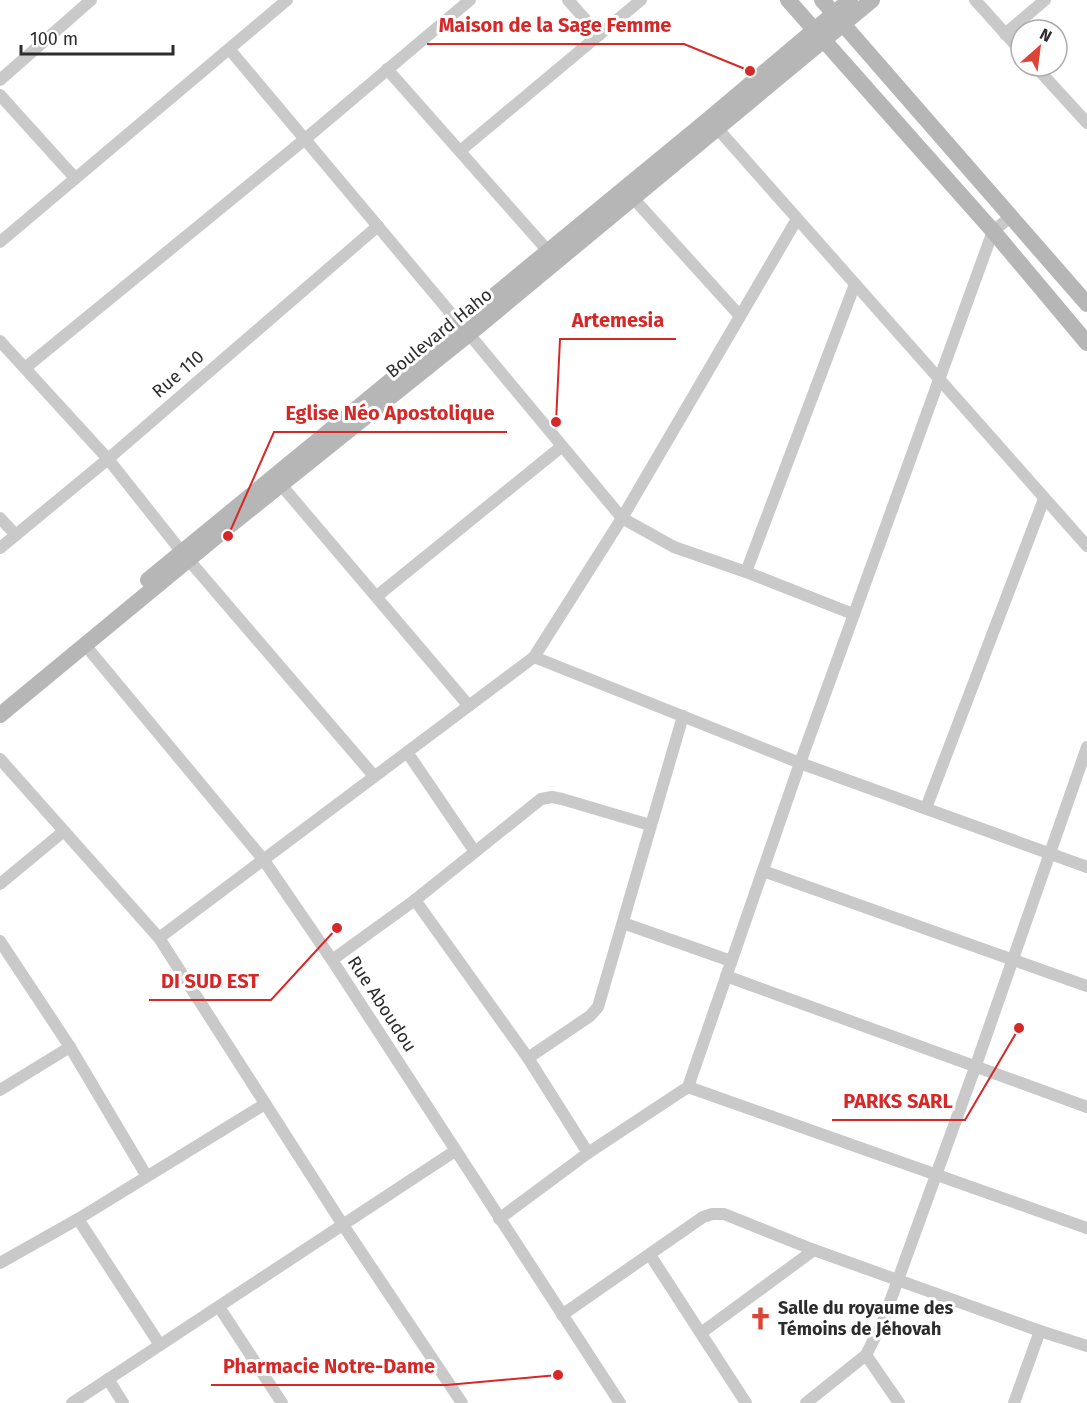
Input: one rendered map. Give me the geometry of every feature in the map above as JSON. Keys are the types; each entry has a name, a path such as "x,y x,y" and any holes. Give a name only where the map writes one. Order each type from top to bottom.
{"main road":[{"path":"788,0 993,231 1087,343"},
{"path":"822,0 1084,295"},
{"name":"Boulevard Haho","path":"838,18 850,0"},
{"name":"Boulevard Haho","path":"0,703 464,329 633,198 717,128 838,18 872,0"},
{"name":"Boulevard Haho","path":"0,715 86,645 185,556 282,486 464,329 548,251 819,35"}],"street":[{"path":"0,80 91,0"},
{"path":"0,242 287,0"},
{"path":"25,368 304,140 470,0"},
{"path":"568,0 599,35"},
{"path":"460,151 641,0"},
{"path":"975,0 1009,38"},
{"path":"1005,34 1045,0"},
{"path":"230,50 622,518 674,547 746,572 853,614"},
{"path":"387,69 548,251"},
{"path":"1046,78 1087,123"},
{"path":"0,94 75,178"},
{"path":"717,128 1087,546"},
{"path":"633,198 740,316"},
{"path":"499,1219 588,1153 688,1087 853,614 993,231 1012,216"},
{"path":"159,938 534,657 622,518 797,219"},
{"name":"Rue 110","path":"0,548 108,459 378,226"},
{"path":"746,572 855,284"},
{"path":"0,341 108,459 185,556 374,776"},
{"path":"377,596 561,447"},
{"path":"282,486 469,706"},
{"path":"926,808 1044,499"},
{"path":"0,518 16,535"},
{"name":"Rue Aboudou","path":"86,645 263,859 333,960 620,1403"},
{"path":"534,657 800,763 1087,867"},
{"path":"528,1058 590,1016 598,1007 683,716"},
{"path":"807,1403 866,1355 899,1281 1087,747"},
{"path":"406,752 475,852"},
{"path":"0,759 159,938 343,1225 462,1403"},
{"path":"333,960 415,900 541,799 552,797 650,825"},
{"path":"0,884 64,831"},
{"path":"763,871 1087,986"},
{"path":"415,900 528,1058 588,1153"},
{"path":"623,923 731,961"},
{"path":"0,941 70,1047 146,1176"},
{"path":"726,976 1087,1107"},
{"path":"0,1090 70,1047"},
{"path":"688,1087 1087,1228"},
{"path":"0,1263 78,1219 265,1104"},
{"path":"72,1403 455,1151"},
{"path":"562,1315 704,1217 724,1214 899,1281 1087,1346"},
{"path":"78,1219 160,1345"},
{"path":"701,1334 814,1250"},
{"path":"650,1256 746,1403"},
{"path":"219,1307 282,1403"},
{"path":"1014,1403 1040,1331"},
{"path":"866,1355 899,1403"},
{"path":"108,1379 123,1403"}],"place":[{"name":"Maison de la Sage Femme","path":"750,71"},
{"name":"Artemesia","path":"556,422"},
{"name":"Eglise Néo Apostolique","path":"228,536"},
{"name":"DI SUD EST","path":"337,928"},
{"name":"PARKS SARL","path":"1019,1028"},
{"name":"Salle du royaume des Témoins de Jéhovah","path":"760,1318"},
{"name":"Pharmacie Notre-Dame","path":"558,1375"}]}
